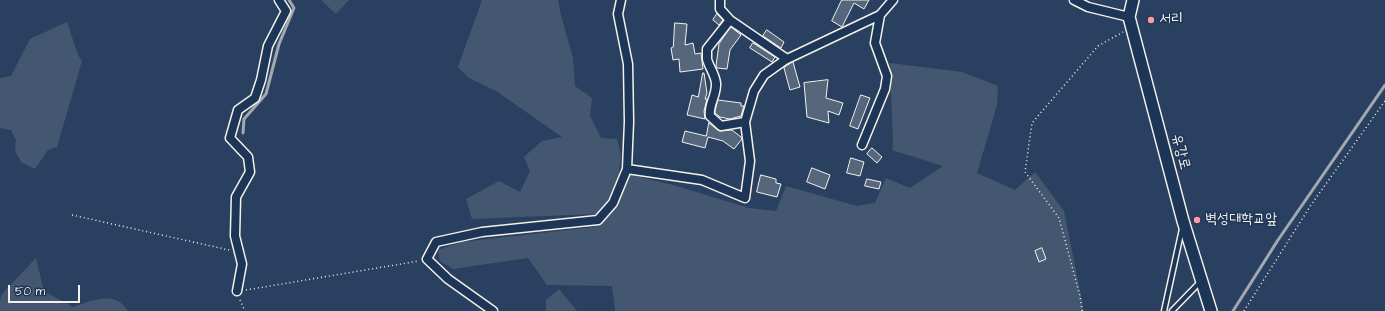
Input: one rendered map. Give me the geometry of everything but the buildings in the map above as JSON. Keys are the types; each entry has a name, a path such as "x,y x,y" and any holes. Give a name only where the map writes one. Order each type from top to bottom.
{"main road":[{"name":"유강로","path":"1133,0 1130,22 1183,221 1211,311"}],"street":[{"path":"237,291 242,264 235,236 236,197 250,172 248,157 230,138 238,110 255,98 261,80 268,46 286,11 279,0"},
{"path":"492,311 448,279 427,259 436,242 482,232 598,220 613,203 627,168 629,122 628,64 618,14 621,0"},
{"path":"720,0 720,9 730,20 787,59"},
{"path":"627,168 702,180 745,198 750,161 745,122 754,91 764,75 787,59 880,15 893,0"},
{"path":"1074,0 1088,7 1130,22"},
{"path":"862,145 886,89 887,76 875,43 880,15"},
{"path":"730,20 707,49 707,59 714,73 716,84 713,100 708,110 710,116 721,126 745,122"}],"lane":[{"path":"1164,311 1183,221"},
{"path":"1172,311 1202,280"}],"path":[{"path":"1082,311 1080,296 1059,218 1025,172 1032,123 1098,46 1130,22"},
{"path":"1244,311 1312,205 1385,101"},
{"path":"72,215 239,252"},
{"path":"245,311 237,291 427,259"}],"shaded area":[{"path":"321,0 349,0 336,14"},
{"path":"482,0 558,0 573,58 575,86 592,98 590,116 601,138 617,139 621,156 619,172 673,185 749,208 776,211 786,186 857,206 875,203 886,178 910,188 943,166 892,150 890,63 962,72 998,86 997,105 977,173 1015,190 1035,172 1064,211 1084,311 615,311 612,286 547,285 528,258 453,269 440,261 438,250 462,242 594,227 596,214 472,219 466,199 499,181 520,192 530,171 524,157 542,141 562,137 496,91 469,78 458,67"},
{"path":"67,22 78,55 82,61 57,147 48,150 35,169 21,162 15,151 16,140 11,130 0,128 0,78 11,76 30,39"},
{"path":"36,258 44,291 73,307 102,298 109,298 122,304 128,311 0,311 2,294"},
{"path":"559,289 577,311 546,311 546,300"}],"waterway":[{"path":"243,133 244,119 266,94 279,44 294,8 289,0"},
{"path":"1233,311 1278,240 1385,85"}],"place":[{"name":"서리","path":"1151,20"},
{"name":"벽성대학교앞","path":"1197,220"}]}
